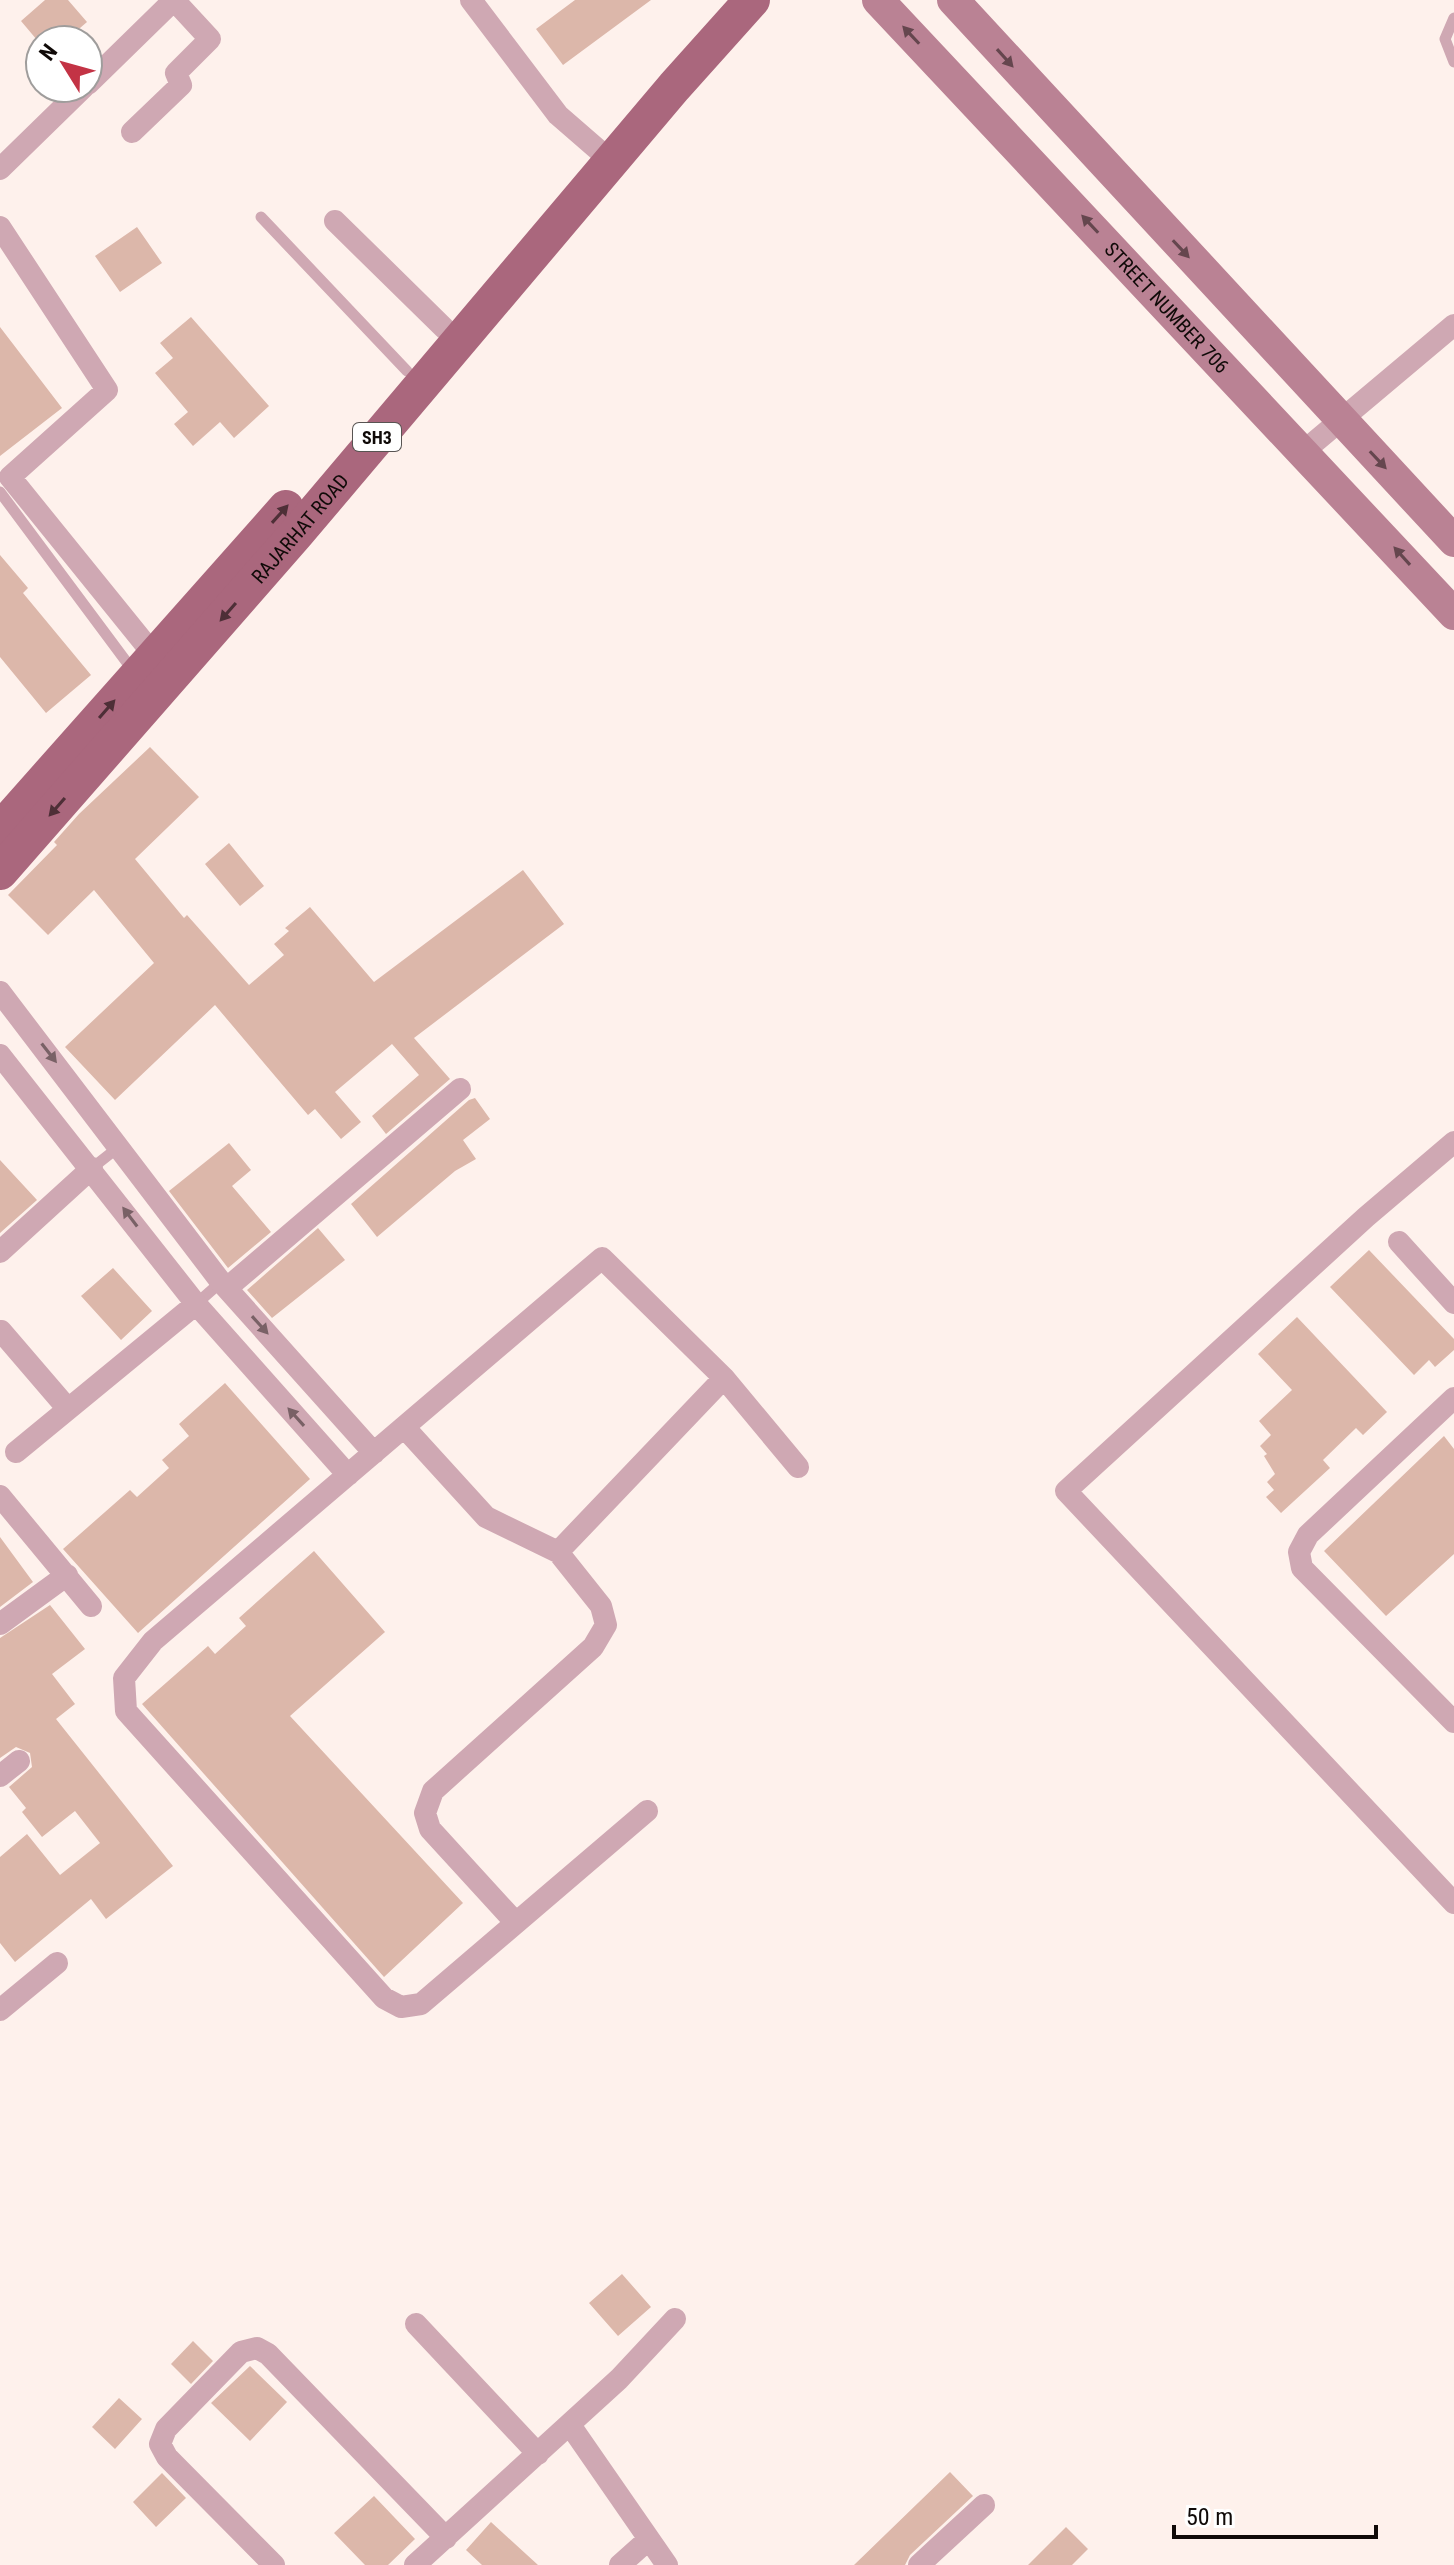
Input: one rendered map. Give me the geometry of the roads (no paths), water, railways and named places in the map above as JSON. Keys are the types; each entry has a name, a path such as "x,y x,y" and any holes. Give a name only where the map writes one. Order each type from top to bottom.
{"main road":[{"name":"RAJARHAT ROAD","path":"0,872 296,534 604,155 722,0"},
{"name":"RAJARHAT ROAD","path":"0,830 444,328 752,0"}],"street":[{"path":"104,68 174,0 210,39 176,73 181,85 132,132"},
{"path":"471,0 558,115 604,155"},
{"name":"STREET NUMBER 706","path":"878,0 1454,614"},
{"path":"953,0 1454,541"},
{"path":"0,169 67,104"},
{"path":"335,221 444,328"},
{"path":"0,227 107,390 10,477 145,665"},
{"path":"1304,451 1454,325"},
{"path":"0,992 8,1019 121,1146 224,1285 374,1453"},
{"path":"0,1055 196,1304 348,1475"},
{"path":"224,1285 460,1089"},
{"path":"1454,1142 1066,1491 1454,1903"},
{"path":"0,1252 92,1168"},
{"path":"1399,1242 1454,1303"},
{"path":"647,1811 421,2004 401,2007 384,1998 126,1711 124,1678 153,1641 602,1258 724,1378 798,1467"},
{"path":"16,1452 196,1304"},
{"path":"1,1331 68,1409"},
{"path":"558,1552 724,1378"},
{"path":"1454,1398 1308,1535 1299,1552 1302,1568 1454,1722"},
{"path":"404,1427 486,1517 558,1552 601,1606 606,1625 593,1647 433,1791 425,1813 430,1829 516,1923"},
{"path":"0,1496 91,1606"},
{"path":"0,1624 67,1575"},
{"path":"0,1776 19,1761"},
{"path":"0,2010 57,1963"},
{"path":"415,2565 570,2425 675,2319"},
{"path":"416,2324 538,2454"},
{"path":"274,2565 167,2457 160,2444 166,2429 241,2352 257,2348 268,2354 446,2538"},
{"path":"570,2425 667,2565"},
{"path":"919,2565 984,2505"},
{"path":"620,2565 649,2539"}],"lane":[{"path":"1454,18 1445,39 1454,62"},
{"path":"261,217 407,371"},
{"path":"0,492 145,665"},
{"path":"92,1168 121,1146"},
{"path":"196,1304 224,1285"}]}
